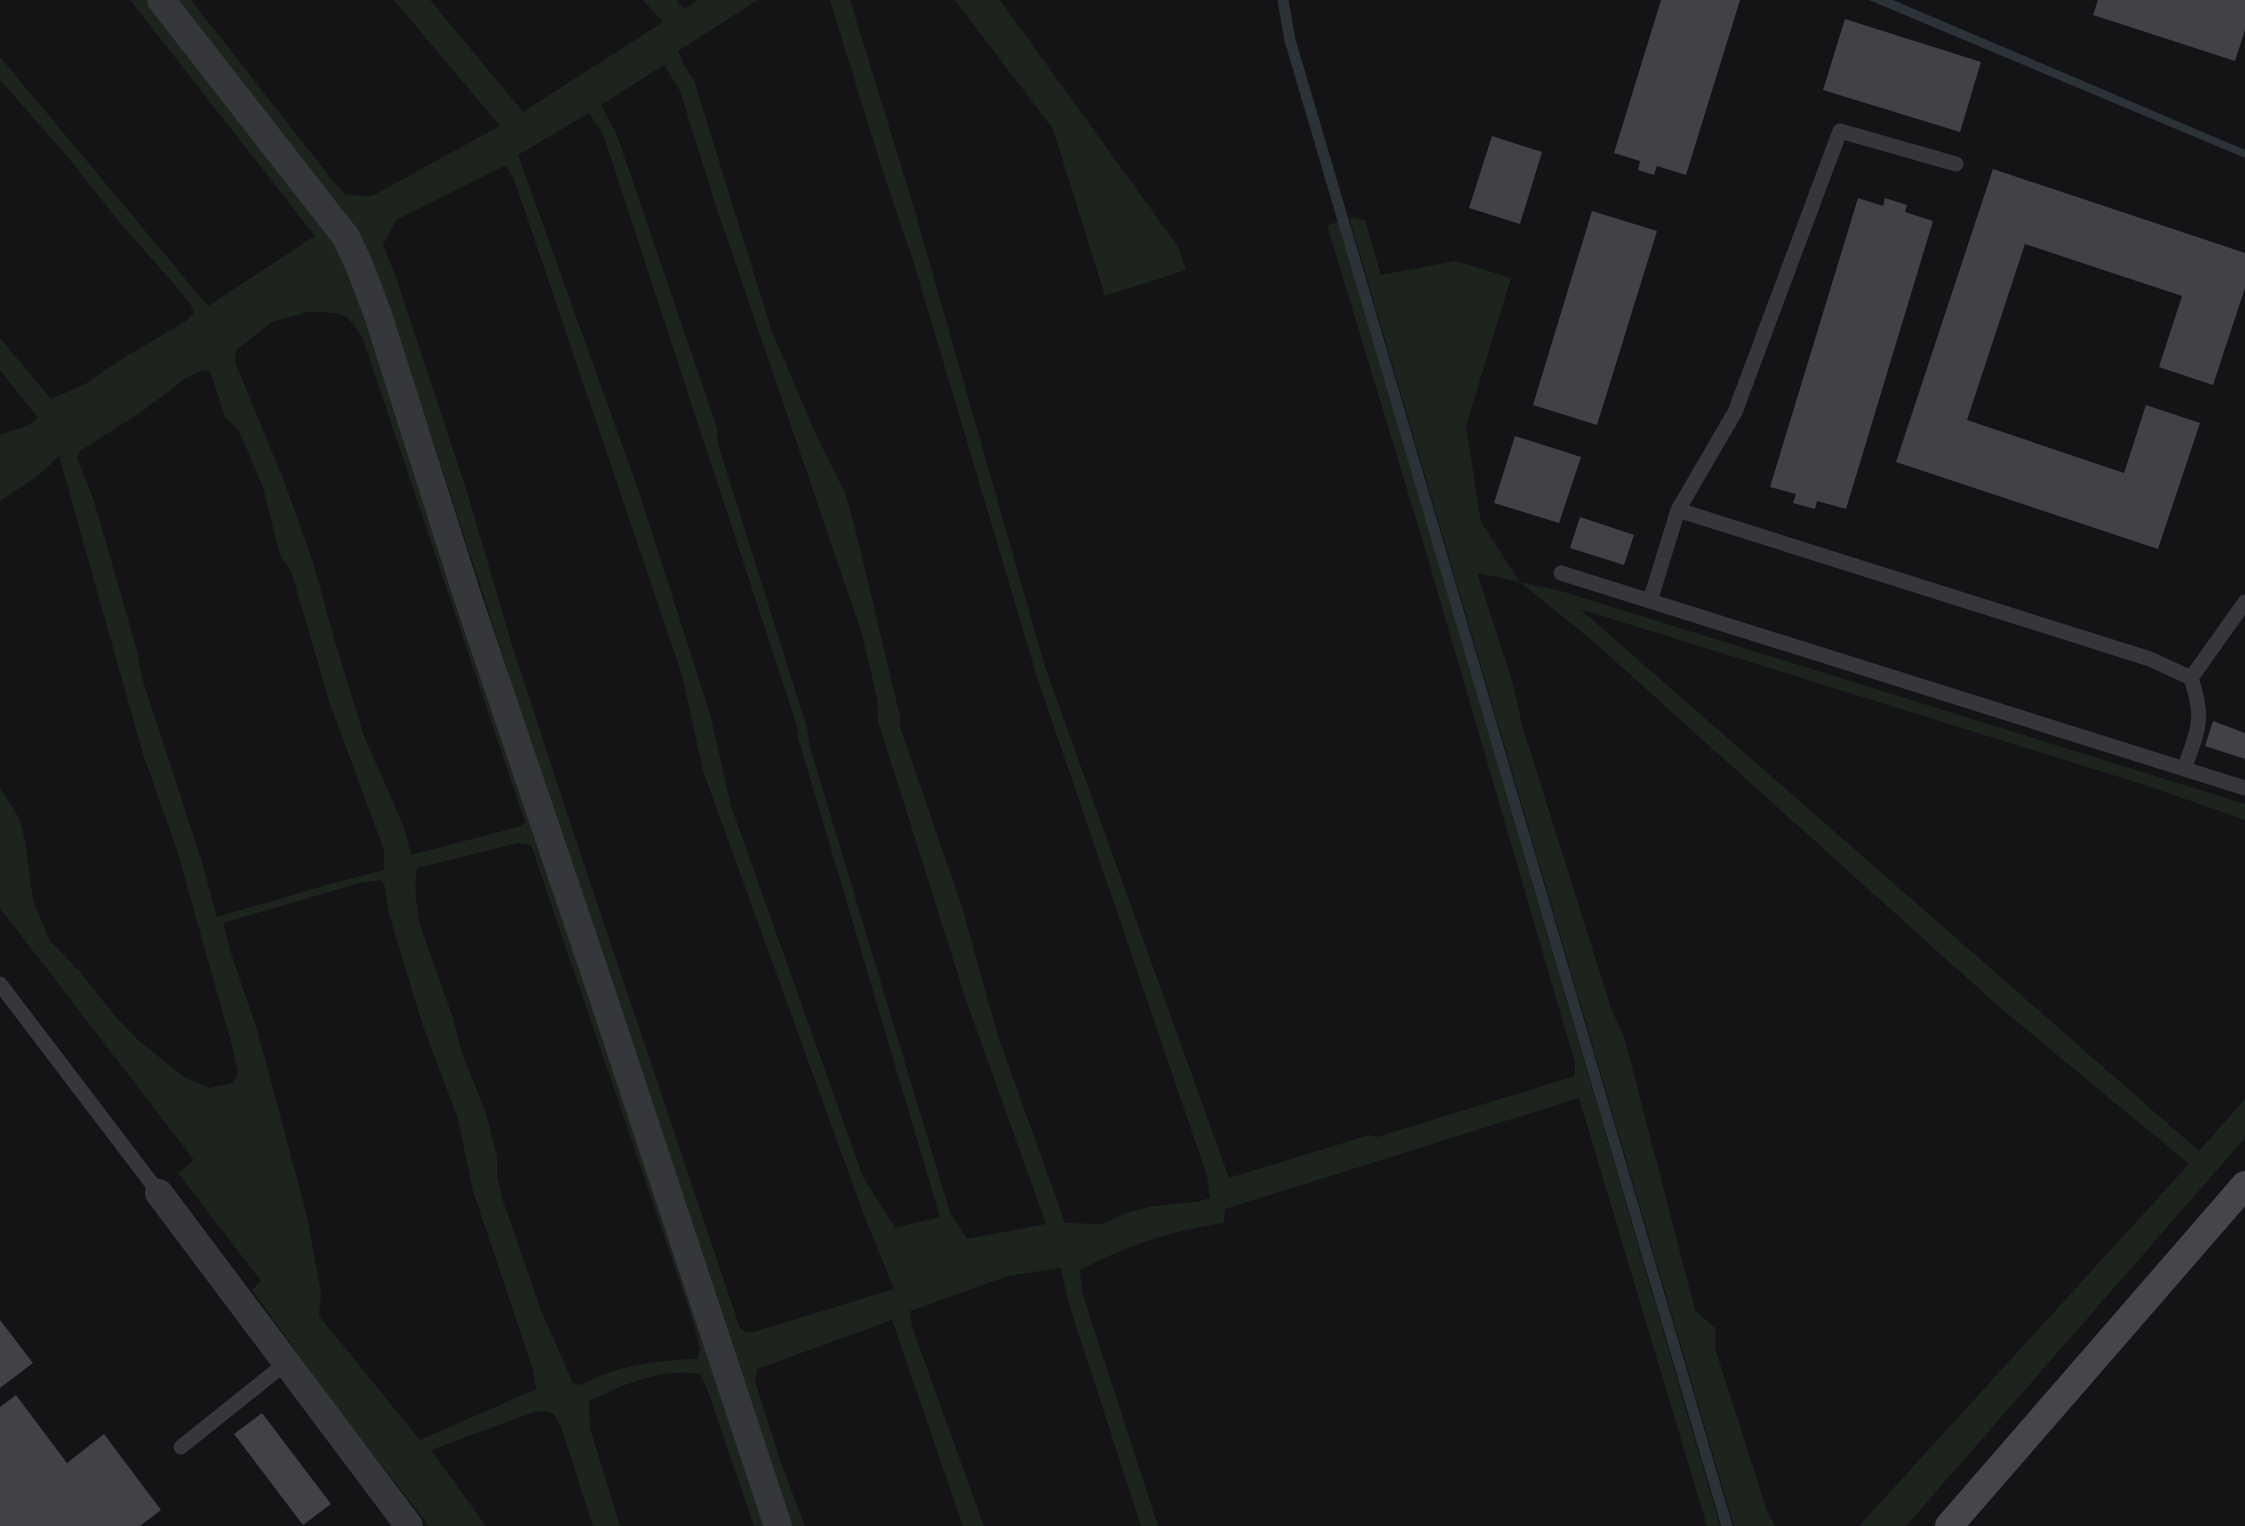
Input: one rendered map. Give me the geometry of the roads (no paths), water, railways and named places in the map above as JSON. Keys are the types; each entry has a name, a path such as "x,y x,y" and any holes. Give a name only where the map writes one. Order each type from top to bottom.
{"main road":[{"path":"1949,1526 2245,1185"}],"street":[{"path":"162,0 346,237 360,267 378,315 466,595 606,1003 778,1526"},
{"path":"159,1193 409,1526"}],"lane":[{"path":"1650,601 1678,510 1735,412 1840,130 1956,164"},
{"path":"1678,510 2150,659 2191,678 2199,702 2199,727 2184,770"},
{"path":"1561,573 2245,788"},
{"path":"2191,678 2245,602"},
{"path":"0,984 159,1193"},
{"path":"181,1447 286,1363"}],"waterway":[{"path":"1283,0 1290,40 1727,1526"}]}
